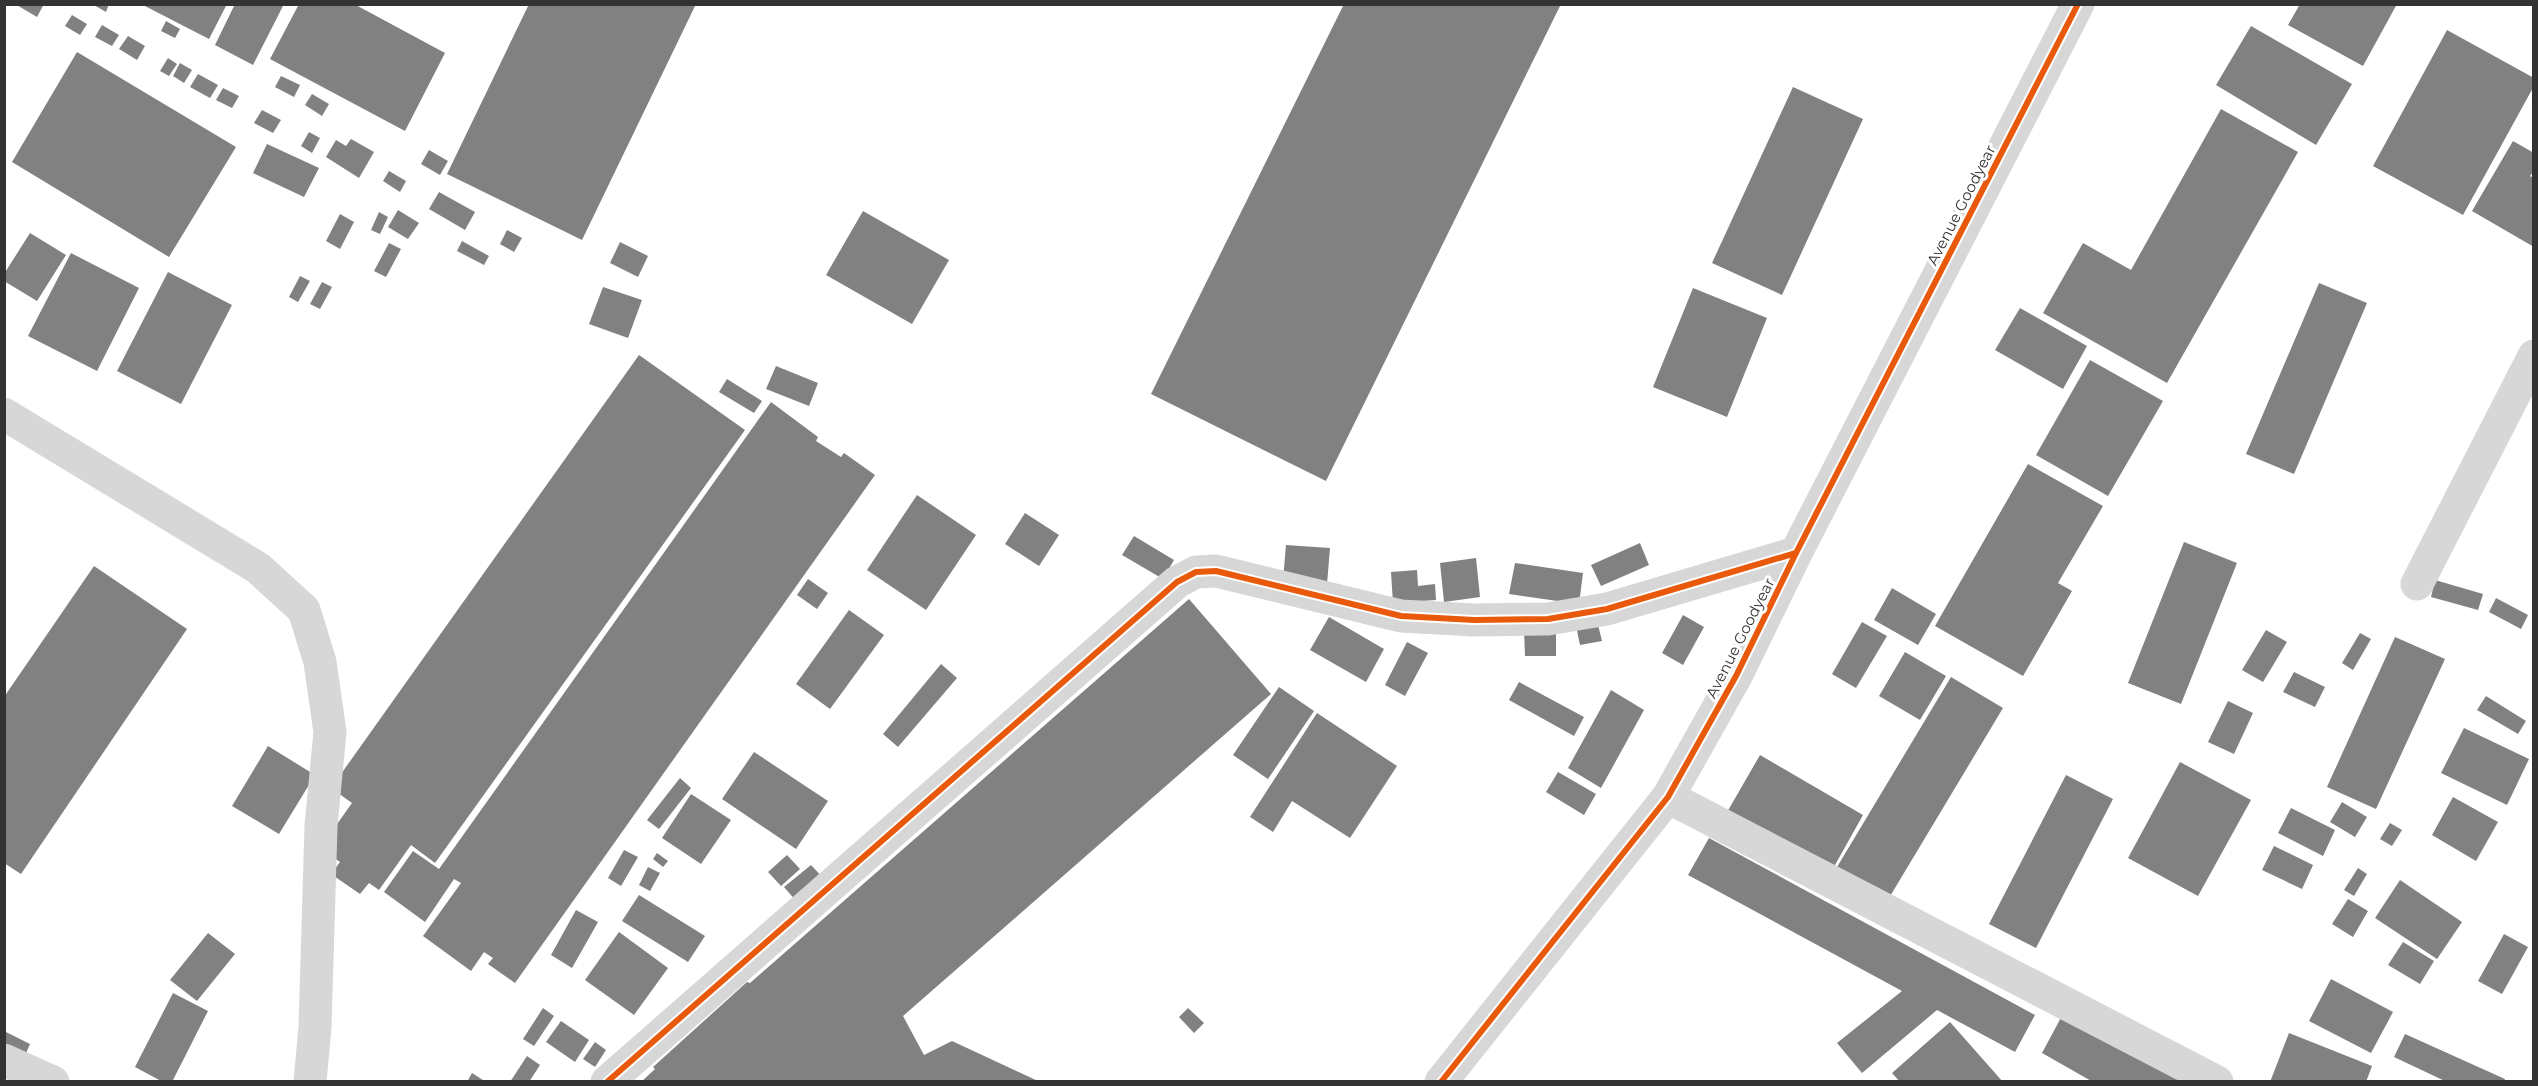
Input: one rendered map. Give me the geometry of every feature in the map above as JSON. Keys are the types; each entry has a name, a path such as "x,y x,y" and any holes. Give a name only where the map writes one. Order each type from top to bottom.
{"street":[{"name":"Avenue Goodyear","path":"1450,1079 1668,797 1736,676 1796,553 2078,4"},
{"path":"2417,584 2534,356"},
{"path":"4,414 258,568 304,610 320,662 330,732 321,826 315,1027 310,1082"},
{"path":"607,1082 1177,582 1196,572 1216,571 1401,616 1474,620 1548,619 1607,609 1796,553"},
{"path":"1668,797 2217,1082"},
{"path":"4,1060 52,1082"}],"building":[{"path":"15,4 44,4 37,17"},
{"path":"92,4 109,4 106,12"},
{"path":"141,4 227,4 209,39"},
{"path":"235,4 284,4 253,65 215,45"},
{"path":"299,4 354,4 445,53 405,131 270,59"},
{"path":"529,4 696,4 582,240 447,174"},
{"path":"1344,4 1561,4 1326,481 1151,394"},
{"path":"2300,4 2397,4 2363,66 2288,25"},
{"path":"72,15 87,24 80,35 65,26"},
{"path":"166,21 180,29 175,38 161,31"},
{"path":"102,25 119,35 112,46 95,37"},
{"path":"2251,26 2352,84 2316,145 2216,85"},
{"path":"2447,30 2534,78 2534,86 2463,215 2373,166"},
{"path":"128,36 145,46 137,60 119,49"},
{"path":"77,52 236,147 169,257 12,162"},
{"path":"168,58 177,64 169,76 160,71"},
{"path":"180,63 192,70 184,83 173,76"},
{"path":"198,74 218,85 210,98 190,87"},
{"path":"281,76 300,85 294,97 275,87"},
{"path":"1793,87 1863,119 1782,295 1712,263"},
{"path":"223,88 239,96 232,108 216,100"},
{"path":"312,94 329,104 322,116 305,105"},
{"path":"2221,109 2298,152 2167,383 2043,313 2083,243 2131,270"},
{"path":"262,110 281,120 273,133 254,123"},
{"path":"309,132 320,138 312,153 301,146"},
{"path":"351,139 374,152 359,178 326,157 336,140 346,146"},
{"path":"2513,141 2534,153 2534,171 2530,176 2534,178 2534,247 2472,211"},
{"path":"267,144 319,168 304,197 253,173"},
{"path":"429,150 448,161 440,175 421,164"},
{"path":"389,171 406,181 400,192 383,181"},
{"path":"439,192 475,212 465,230 429,209"},
{"path":"398,210 419,223 408,239 388,227"},
{"path":"863,211 949,260 912,324 826,275"},
{"path":"379,212 388,217 380,234 371,230"},
{"path":"340,214 354,222 340,249 326,241"},
{"path":"507,230 522,238 514,252 500,244"},
{"path":"30,233 66,255 37,301 4,281 4,274"},
{"path":"462,241 489,256 484,265 457,251"},
{"path":"620,242 648,256 638,277 610,263"},
{"path":"389,243 401,249 386,277 374,271"},
{"path":"71,253 139,288 97,371 28,336"},
{"path":"168,272 232,305 181,404 117,371"},
{"path":"300,276 310,281 298,302 289,297"},
{"path":"322,282 332,287 320,309 310,304"},
{"path":"2319,283 2367,303 2294,474 2246,454"},
{"path":"603,287 642,300 628,338 589,324"},
{"path":"1693,288 1767,318 1727,417 1653,387"},
{"path":"2020,308 2087,346 2063,389 1995,350"},
{"path":"639,355 745,430 435,863 411,845 379,890 369,883 360,894 331,874 340,862 320,848 352,803 331,788"},
{"path":"2090,360 2163,401 2108,496 2036,455"},
{"path":"776,366 818,383 809,406 766,389"},
{"path":"727,379 762,401 754,413 719,392"},
{"path":"771,402 818,437 816,441 841,457 844,453 875,475 515,983 488,964 493,958 484,952 471,971 423,936 461,883 454,879 425,922 384,892 413,851 439,869"},
{"path":"2028,464 2103,506 2058,583 2072,591 2023,676 1935,626"},
{"path":"917,495 976,535 926,610 867,570"},
{"path":"1025,513 1059,535 1039,566 1005,544"},
{"path":"1134,536 1174,560 1163,579 1122,555"},
{"path":"2184,542 2237,563 2181,704 2128,683"},
{"path":"1640,543 1649,565 1601,586 1591,565"},
{"path":"1286,545 1330,548 1327,584 1283,580"},
{"path":"1476,558 1480,597 1444,602 1440,563"},
{"path":"1515,563 1583,573 1579,604 1509,594"},
{"path":"94,566 187,629 21,874 4,863 4,697"},
{"path":"1417,570 1418,586 1435,584 1436,600 1393,603 1391,572"},
{"path":"808,579 828,593 817,609 797,595"},
{"path":"2435,580 2483,594 2478,610 2431,597"},
{"path":"1892,588 1936,614 1918,645 1874,620"},
{"path":"2496,598 2528,615 2521,629 2489,612"},
{"path":"1189,599 1271,694 903,1016 924,1055 952,1041 1040,1082 641,1082 655,1069 653,1067 747,982 750,983"},
{"path":"849,610 884,635 830,709 796,684"},
{"path":"1683,615 1704,627 1683,665 1662,653"},
{"path":"1329,617 1384,649 1366,682 1310,650"},
{"path":"1596,617 1602,641 1580,645 1575,621"},
{"path":"1862,622 1887,636 1856,688 1832,674"},
{"path":"1524,629 1556,629 1556,656 1525,656"},
{"path":"2266,630 2287,642 2263,682 2242,670"},
{"path":"2360,633 2371,639 2353,670 2342,663"},
{"path":"2395,637 2445,659 2376,809 2327,787"},
{"path":"1407,642 1428,653 1405,696 1385,685"},
{"path":"1905,652 1946,676 1920,720 1879,696"},
{"path":"941,664 957,678 898,747 883,734"},
{"path":"2294,672 2325,687 2315,707 2283,692"},
{"path":"1951,677 2003,708 1889,898 1837,867"},
{"path":"1519,682 1584,717 1574,736 1509,700"},
{"path":"1279,687 1314,711 1268,779 1233,755"},
{"path":"1611,690 1644,710 1601,788 1568,768"},
{"path":"2486,696 2526,721 2518,734 2477,710"},
{"path":"2228,701 2253,713 2234,754 2208,742"},
{"path":"1317,713 1397,766 1350,838 1292,801 1273,832 1250,817"},
{"path":"2464,728 2529,759 2507,805 2441,773"},
{"path":"268,746 315,775 279,834 232,806"},
{"path":"754,752 828,801 796,849 722,799"},
{"path":"1760,755 1863,815 1830,874 1726,814"},
{"path":"2180,762 2251,800 2198,896 2128,858"},
{"path":"1558,772 1596,794 1584,815 1546,792"},
{"path":"2066,775 2113,799 2036,948 1989,924"},
{"path":"680,778 691,788 659,829 647,820"},
{"path":"691,794 731,820 701,864 662,838"},
{"path":"2453,797 2498,822 2476,861 2432,835"},
{"path":"2342,802 2367,817 2355,837 2330,822"},
{"path":"2291,808 2335,830 2323,856 2278,833"},
{"path":"2390,823 2402,830 2392,846 2380,839"},
{"path":"1709,838 2035,1015 2015,1052 1937,1010 1862,1073 1837,1043 1902,991 1688,875"},
{"path":"2274,846 2313,865 2302,889 2262,870"},
{"path":"624,850 638,857 621,886 608,878"},
{"path":"657,853 668,861 663,867 653,859"},
{"path":"787,855 800,869 781,886 768,872"},
{"path":"811,865 824,879 797,902 784,887"},
{"path":"648,867 660,873 650,891 639,885"},
{"path":"2358,868 2367,874 2354,896 2344,890"},
{"path":"2400,880 2462,922 2437,959 2375,918"},
{"path":"639,895 705,936 688,962 622,921"},
{"path":"2348,899 2368,911 2353,937 2332,924"},
{"path":"576,910 598,922 572,968 551,955"},
{"path":"619,932 668,968 634,1015 585,980"},
{"path":"208,933 235,954 197,1001 170,980"},
{"path":"2504,934 2528,947 2502,994 2478,981"},
{"path":"2403,942 2434,961 2420,984 2388,965"},
{"path":"2331,979 2393,1012 2371,1053 2309,1021"},
{"path":"173,993 208,1011 172,1082 163,1082 135,1067"},
{"path":"543,1008 554,1016 534,1046 523,1039"},
{"path":"1188,1008 1204,1023 1194,1033 1179,1017"},
{"path":"2064,1012 2190,1082 2093,1082 2042,1053"},
{"path":"561,1021 589,1040 575,1062 546,1042"},
{"path":"1950,1022 2003,1082 1900,1082 1892,1073"},
{"path":"4,1031 30,1044 24,1058 4,1049"},
{"path":"2289,1033 2372,1066 2366,1082 2270,1082"},
{"path":"2405,1034 2505,1079 2504,1082 2447,1082 2394,1057"},
{"path":"595,1042 606,1050 595,1067 583,1059"},
{"path":"527,1056 540,1065 529,1082 510,1082"},
{"path":"472,1073 486,1082 467,1082"}],"cycle path":[{"path":"1441,1082 1668,797 1736,676 1796,553 2078,4"},
{"path":"607,1082 1177,582 1196,572 1216,571 1401,616 1474,620 1548,619 1607,609 1796,553"}]}
